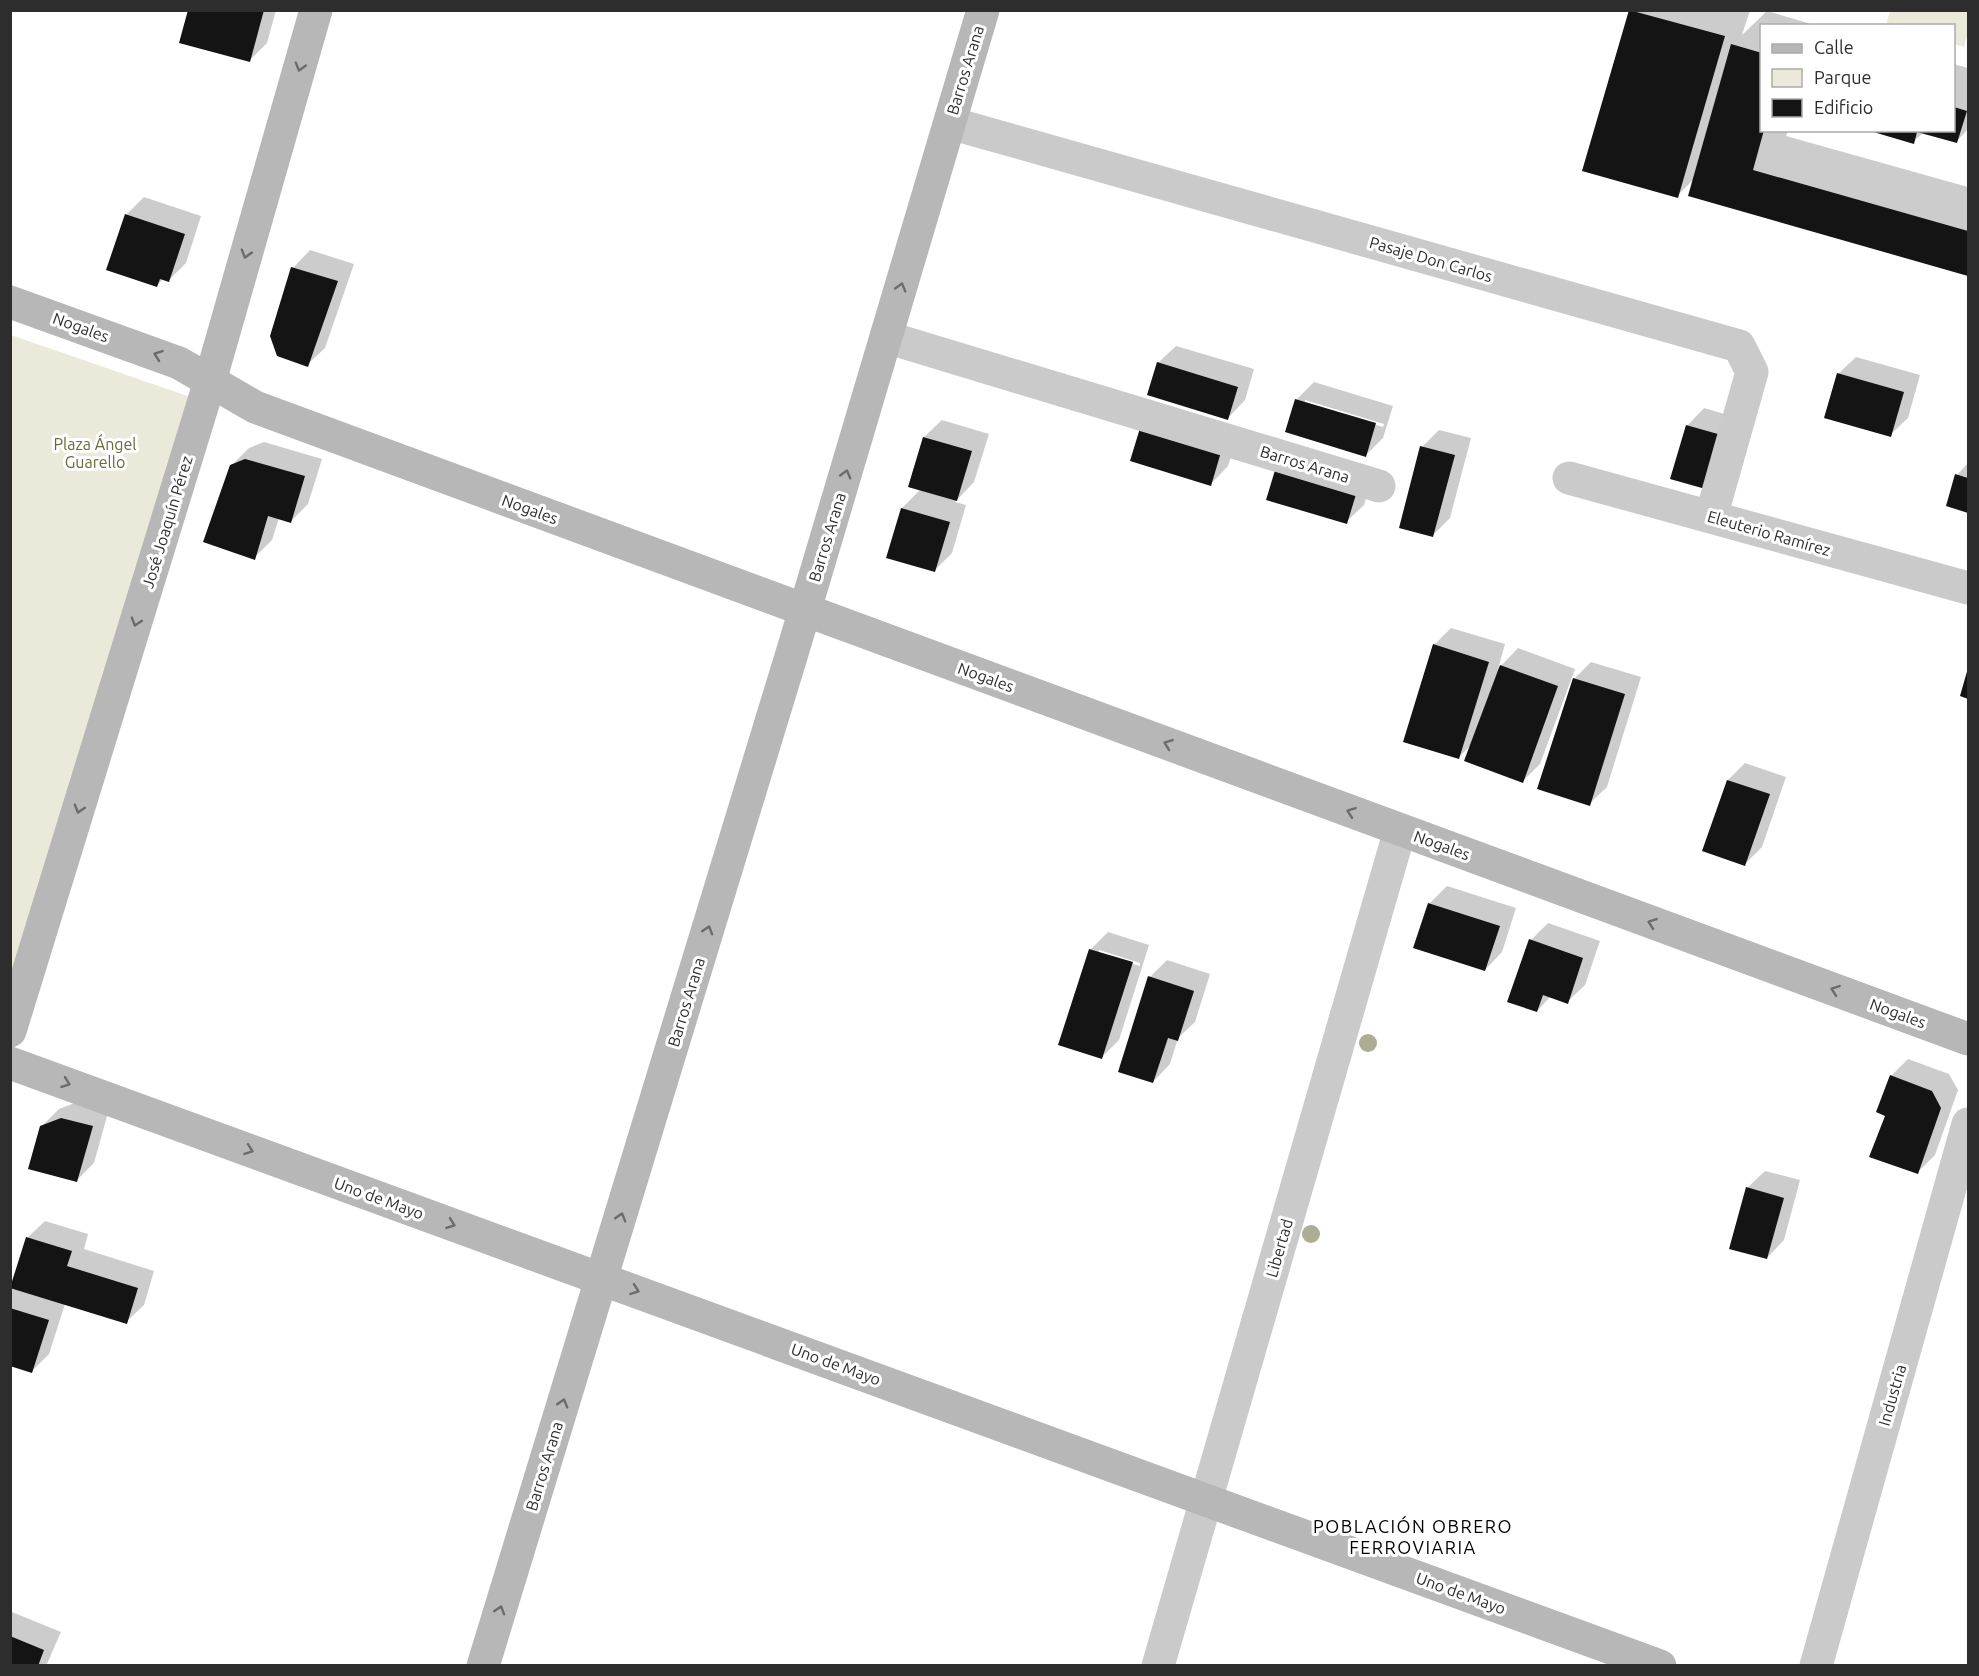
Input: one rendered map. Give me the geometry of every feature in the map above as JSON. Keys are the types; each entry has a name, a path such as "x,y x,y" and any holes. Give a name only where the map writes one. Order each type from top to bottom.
{"street":[{"name":"José Joaquín Pérez","path":"10,1031 210,381 316,10"},
{"name":"Barros Arana","path":"483,1665 805,610 983,10"},
{"name":"Pasaje Don Carlos","path":"950,123 1739,346 1752,372 1711,517"},
{"name":"Nogales","path":"10,302 179,363 255,407 1968,1039"},
{"name":"Barros Arana","path":"886,337 1379,486"},
{"name":"Eleuterio Ramírez","path":"1569,478 1968,588"},
{"name":"Libertad","path":"1158,1665 1400,830"},
{"name":"Uno de Mayo","path":"10,1063 1660,1665"},
{"name":"Industria","path":"1816,1665 1968,1124"}],"green space":[{"path":"1890,11 1968,11 1968,32 1964,47 1955,44 1955,24 1886,24"},
{"name":"Plaza Ángel Guarello","path":"11,335 199,400 11,1011"}],"building":[{"path":"188,10 264,10 250,62 179,43"},
{"path":"1629,10 1725,36 1678,198 1582,171"},
{"path":"1731,44 1760,52 1760,132 1763,132 1753,170 1968,231 1968,276 1688,196"},
{"path":"1955,107 1967,111 1957,143 1917,132 1955,132"},
{"path":"1873,132 1917,132 1914,144"},
{"path":"125,214 185,234 169,282 160,279 157,287 106,270"},
{"path":"291,267 338,281 308,367 277,356 270,336"},
{"path":"1157,362 1238,387 1228,420 1147,395"},
{"path":"1837,373 1904,392 1891,437 1824,418"},
{"path":"1295,399 1376,423 1366,457 1285,432"},
{"path":"1686,425 1725,436 1709,490 1670,479"},
{"path":"1140,428 1221,452 1211,486 1130,461"},
{"path":"923,437 972,451 957,501 908,487"},
{"path":"1420,446 1455,455 1433,537 1399,528"},
{"path":"245,459 305,476 291,523 268,516 255,560 203,542 230,465"},
{"path":"1276,467 1357,491 1347,524 1266,500"},
{"path":"1955,474 1968,478 1968,513 1946,506"},
{"path":"901,508 950,522 935,572 886,558"},
{"path":"1433,644 1489,662 1459,759 1403,742"},
{"path":"1500,665 1558,686 1523,783 1464,761"},
{"path":"1968,668 1968,699 1960,696"},
{"path":"1573,678 1625,694 1590,806 1537,789"},
{"path":"1727,780 1770,794 1745,866 1702,851"},
{"path":"1428,903 1500,926 1485,971 1413,948"},
{"path":"1529,939 1583,958 1568,1004 1543,995 1537,1012 1507,1002"},
{"path":"1089,949 1133,962 1102,1059 1058,1045"},
{"path":"1148,976 1194,991 1178,1041 1168,1038 1153,1083 1118,1072"},
{"path":"1890,1075 1932,1091 1941,1108 1918,1174 1869,1157 1885,1116 1876,1112"},
{"path":"61,1118 93,1126 77,1182 28,1169 40,1126"},
{"path":"1746,1187 1784,1198 1767,1259 1729,1249"},
{"path":"26,1237 72,1251 67,1266 138,1288 127,1324 10,1288"},
{"path":"10,1308 49,1320 32,1373 10,1366"},
{"path":"10,1636 44,1650 38,1666 10,1666"}],"district":[{"name":"POBLACIÓN OBRERO FERROVIARIA","path":"1413,1537"}]}
